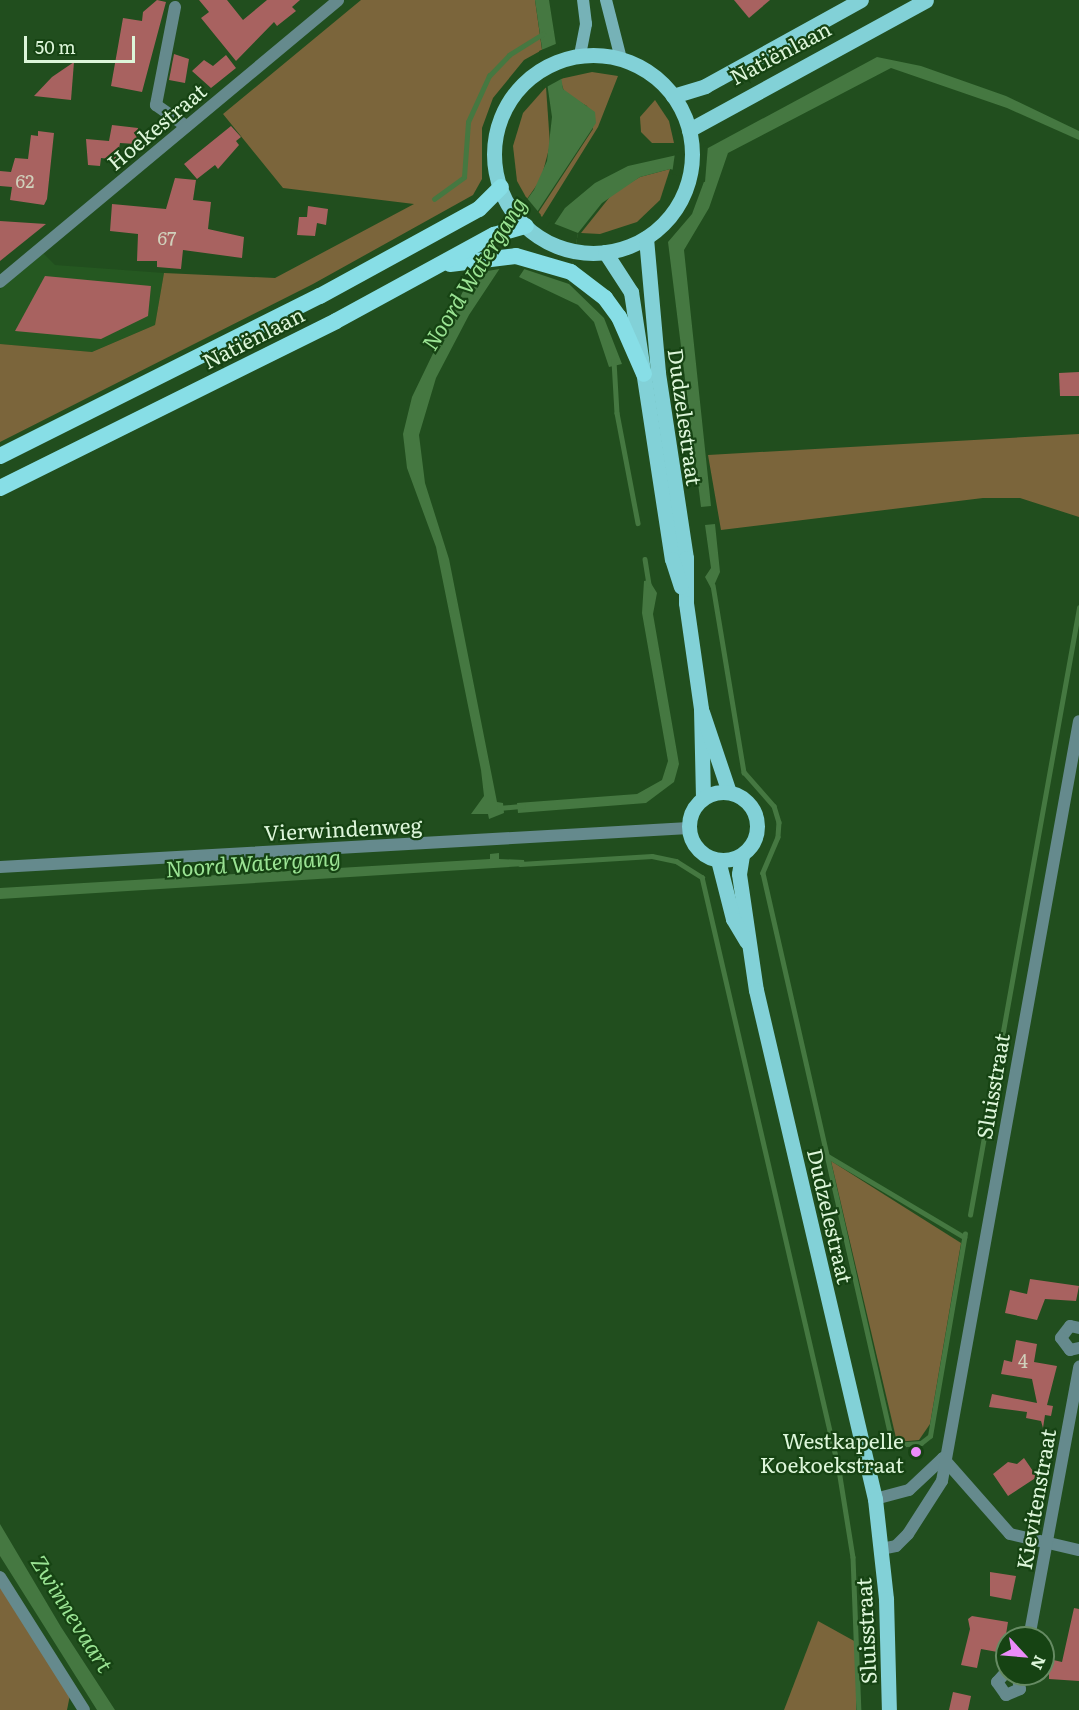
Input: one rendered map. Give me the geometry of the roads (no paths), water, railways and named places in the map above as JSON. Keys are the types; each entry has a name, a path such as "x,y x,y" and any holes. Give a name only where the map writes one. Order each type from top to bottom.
{"highway":[{"name":"Natiënlaan","path":"0,456 362,274 479,209 501,187"},
{"name":"Natiënlaan","path":"0,488 494,235 526,226"},
{"path":"437,266 516,256 571,272 605,298 619,317 644,374"}],"main road":[{"path":"580,55 586,24 583,0"},
{"path":"606,0 621,59"},
{"name":"Natiënlaan","path":"671,92 705,86 861,0"},
{"name":"Natiënlaan","path":"690,135 926,0"},
{"path":"580,55 621,59 647,70 671,92 690,135 689,178 671,214 646,238 605,252 575,250 548,242 526,226 512,210 501,187 495,150 500,123 521,87 541,70 564,59 580,55"},
{"name":"Dudzelestraat","path":"646,238 658,373 686,558 686,603 701,709 703,798"},
{"name":"Dudzelestraat","path":"605,252 631,292 672,559 686,603"},
{"name":"Dudzelestraat","path":"701,709 729,792"},
{"path":"729,792 747,802 757,819 752,845 742,855 718,860 698,849 689,828 690,816 703,798 729,792"},
{"name":"Dudzelestraat","path":"742,855 739,874 747,943 875,1499"},
{"name":"Dudzelestraat","path":"718,860 733,919 747,943"},
{"name":"Sluisstraat","path":"875,1499 881,1549 889,1710"}],"street":[{"name":"Hoekestraat","path":"0,282 338,0"},
{"path":"175,7 156,105 186,126"},
{"name":"Sluisstraat","path":"881,1549 896,1546 936,1497 1079,721"},
{"name":"Vierwindenweg","path":"0,867 689,828"},
{"path":"1079,1328 1070,1326 1060,1338 1063,1346 1079,1349"},
{"name":"Kievitenstraat","path":"1031,1626 1079,1367"},
{"path":"875,1499 909,1490 943,1458 1010,1534 1079,1550"},
{"path":"0,1577 84,1710"},
{"path":"999,1686 1005,1695 1020,1689 1019,1686"}],"waterway":[{"path":"434,199 464,177 468,122 489,76 509,55 543,34"},
{"path":"614,361 617,413 638,523"},
{"path":"645,559 649,585"},
{"path":"713,585 744,772 774,806 779,822 778,837 763,873 893,1445 921,1443 930,1436 965,1234"},
{"path":"970,1215 1079,608"},
{"path":"499,808 523,806"},
{"path":"520,864 652,856 676,861 702,877 839,1470 853,1557 859,1710"},
{"path":"826,1155 964,1237"}],"place":[{"name":"Westkapelle Koekoekstraat","path":"916,1452"}],"water label":[{"name":"Noord Watergang","path":"473,273"},
{"name":"Noord Watergang","path":"253,862"},
{"name":"Zwinnevaart","path":"73,1613"}]}
